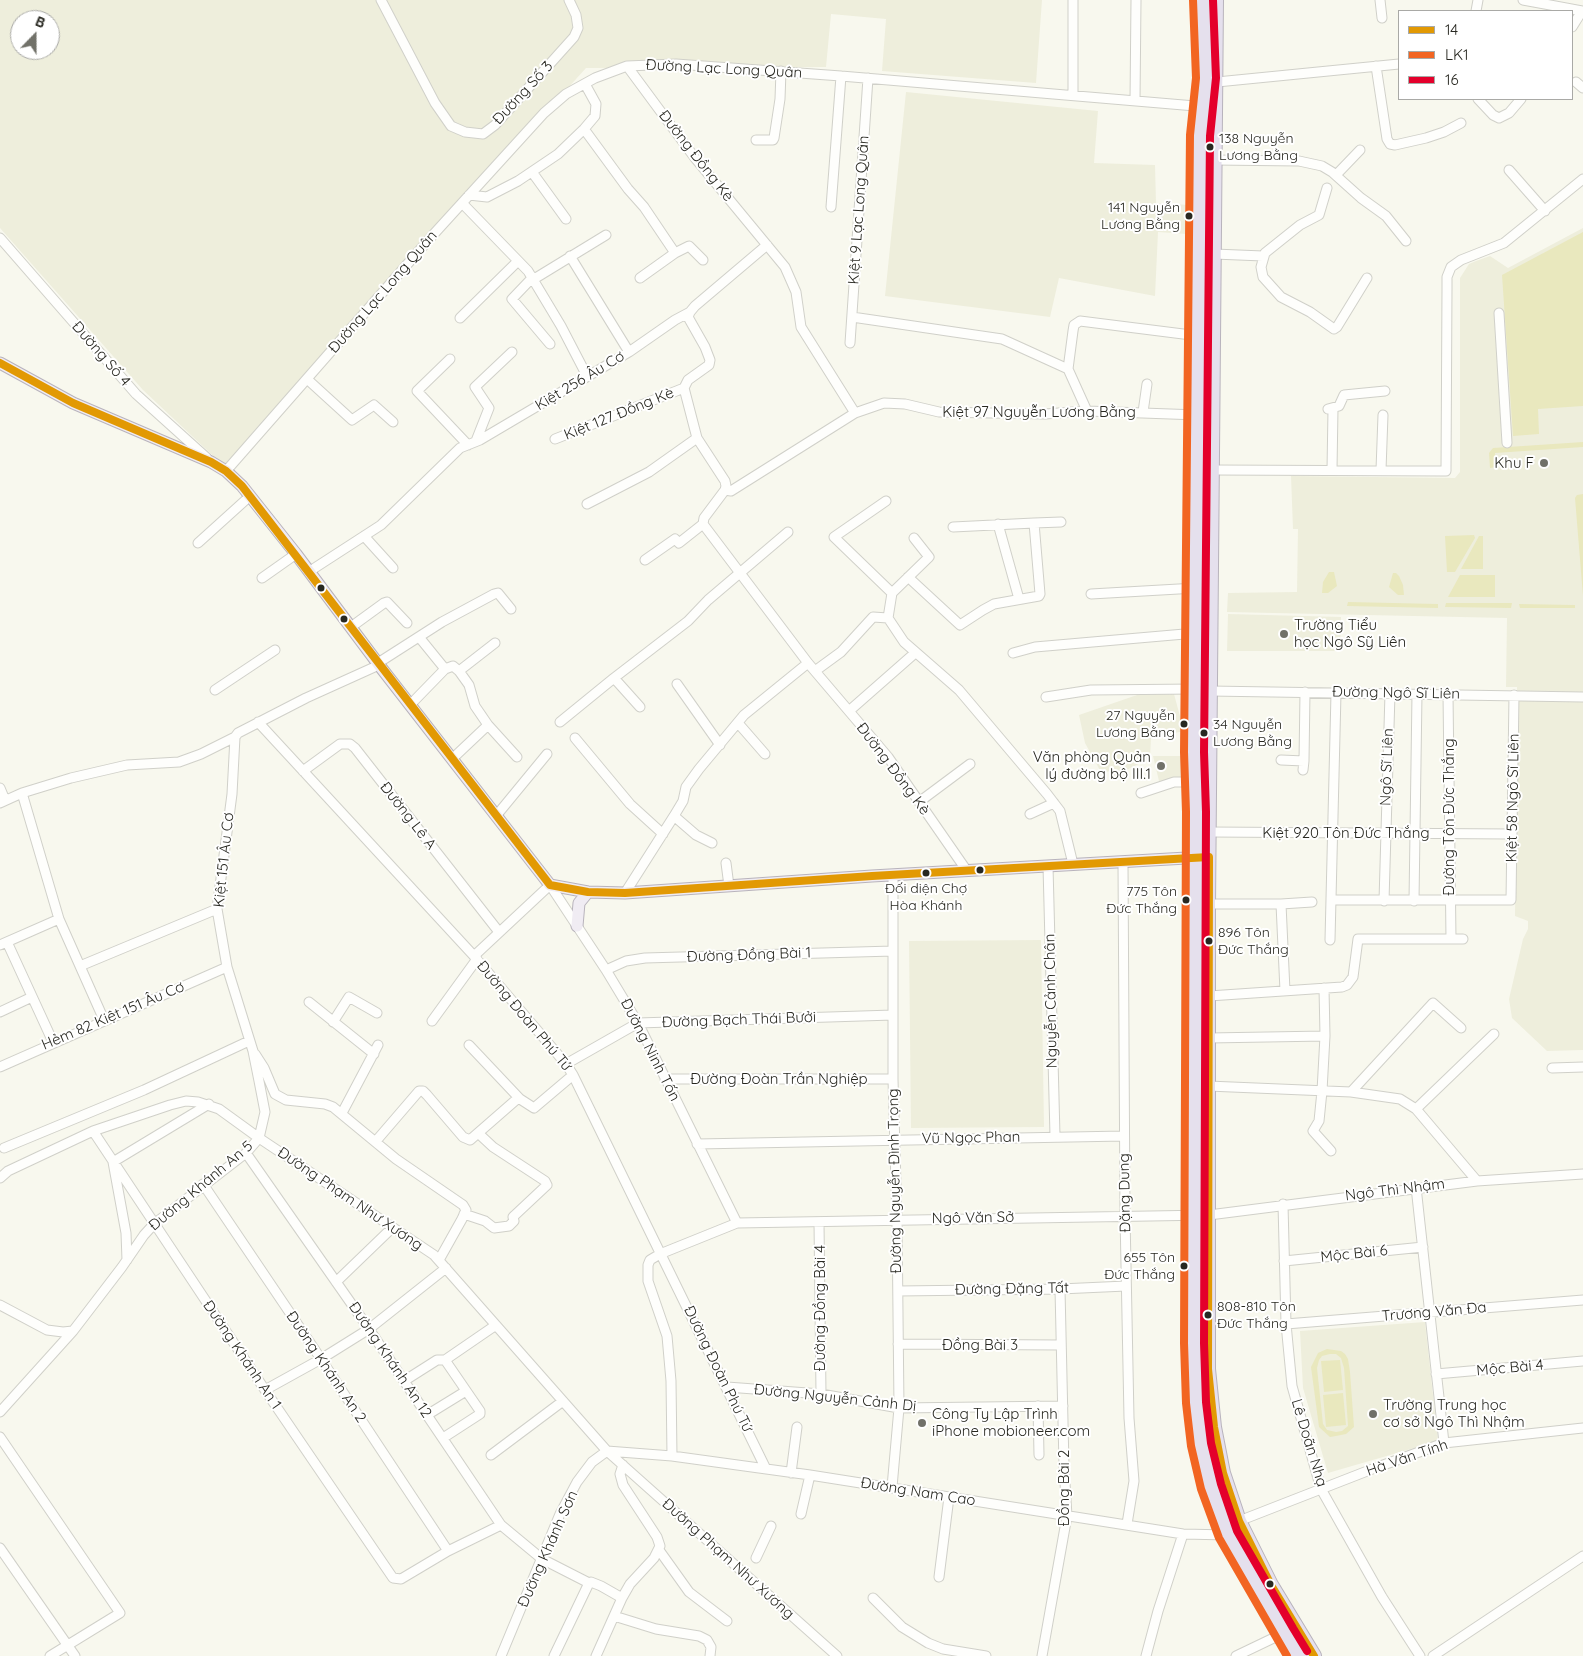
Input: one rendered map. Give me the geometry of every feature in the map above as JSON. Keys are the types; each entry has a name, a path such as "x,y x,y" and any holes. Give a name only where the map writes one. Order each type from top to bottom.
{"highway":[{"path":"1203,0 1206,78 1214,160 1211,603 1195,782 1208,904 1208,1369 1214,1427 1223,1473 1239,1521 1271,1585 1314,1656"},
{"path":"1216,0 1217,82 1200,135 1196,633 1203,690 1209,832 1202,857 1194,1215 1196,1403 1201,1445 1211,1487 1228,1536 1284,1634 1299,1656"},
{"path":"1196,603 1211,603"}],"main road":[{"path":"0,363 74,403 211,462 226,471 250,496 310,571 378,664 550,885 588,892 625,893 1202,857"},
{"path":"577,926 579,904 588,892"}],"street":[{"name":"Đường Số 3","path":"381,0 435,103 451,126 465,132 483,134 495,125 574,37 578,28 576,15 569,0"},
{"path":"1073,0 1073,95"},
{"path":"1135,100 1136,0"},
{"path":"1380,0 1382,18"},
{"path":"1523,0 1583,11 1573,26"},
{"name":"Đường Lạc Long Quân","path":"226,471 469,195 544,113 566,94 595,78 627,66 676,64 781,71 1209,107"},
{"path":"1217,82 1398,64"},
{"name":"Đường Đồng Kè","path":"627,66 695,158 785,267 796,292 801,327 855,412"},
{"path":"1376,66 1386,131 1390,144 1401,144 1426,138 1444,132 1461,123"},
{"path":"756,140 772,140 774,138 780,99 781,71"},
{"path":"831,206 841,76"},
{"name":"Kiệt 9 Lạc Long Quân","path":"850,343 868,78"},
{"path":"469,195 487,196 518,181 558,154 584,129 595,116 596,104 584,84"},
{"path":"1479,100 1493,115 1500,118 1509,113 1521,100"},
{"path":"584,129 628,189 644,207 673,250"},
{"path":"1336,175 1360,150"},
{"path":"1214,160 1305,161 1322,166 1336,175 1361,198 1386,216 1406,241"},
{"path":"1509,170 1545,211"},
{"path":"532,172 566,219"},
{"path":"1212,470 1446,471 1447,277 1451,267 1461,260 1504,243 1583,179"},
{"path":"1328,188 1319,216 1300,226 1269,249 1263,256 1262,272 1272,288 1281,297 1310,312 1332,329 1337,327 1367,278"},
{"path":"462,203 533,278 570,342 587,376"},
{"path":"550,344 512,299 533,278 606,235"},
{"name":"Đường Số 4","path":"0,238 136,394 211,462"},
{"path":"645,560 675,539 678,543 703,524 704,518 725,490 725,481 697,438 684,388 688,380 708,365 710,360 706,347 688,317 695,306 767,245"},
{"path":"640,278 673,250 689,246 703,260"},
{"path":"1214,254 1263,256"},
{"path":"570,256 629,352"},
{"path":"460,318 518,261"},
{"name":"Kiệt 256 Âu Cơ","path":"310,571 381,526 460,448 472,443 629,352 675,320 690,312"},
{"path":"1499,312 1507,443"},
{"path":"852,317 1002,339 1068,368"},
{"path":"1087,411 1068,368 1074,325 1080,321 1199,336"},
{"path":"450,359 417,391 472,443 489,408 475,387 512,352"},
{"path":"307,379 352,420 374,405 393,422"},
{"path":"1143,412 1147,384"},
{"name":"Kiệt 127 Đồng Kè","path":"555,439 684,388"},
{"path":"1332,470 1330,409 1340,405 1344,394 1385,391"},
{"name":"Kiệt 97 Nguyễn Lương Bằng","path":"725,490 731,491 855,412 884,403 905,404 939,412 1045,414 1087,411 1198,415"},
{"path":"1381,470 1382,415"},
{"path":"587,504 650,472 697,438"},
{"path":"198,543 250,496"},
{"path":"886,501 834,537 892,593"},
{"path":"953,527 1060,522"},
{"path":"908,577 960,625 988,606 1037,597 1040,594 1034,523"},
{"name":"Đường Đồng Kè","path":"703,524 808,663 888,757 967,871"},
{"path":"998,524 1019,599"},
{"path":"560,722 688,621 708,600 788,532"},
{"path":"364,536 393,568"},
{"path":"914,538 929,557 892,593 888,618 904,642 959,690 1054,803 1060,811 1073,864"},
{"path":"262,578 296,554"},
{"path":"1091,594 1196,588"},
{"path":"0,788 3,801 22,792 71,778 127,766 179,762 201,754 235,737 238,733 258,722 378,664 442,622 496,593 501,596 511,609"},
{"path":"351,627 387,602 407,624"},
{"path":"815,671 841,652 873,617 888,618"},
{"path":"1013,653 1035,647 1196,633"},
{"path":"419,637 445,668"},
{"path":"459,671 495,643"},
{"path":"215,690 275,650"},
{"path":"849,711 916,653"},
{"path":"625,893 683,801 686,787 744,715 808,663"},
{"path":"410,705 445,668 453,666 459,671 469,686 475,706 488,725 517,757"},
{"path":"614,678 640,708"},
{"path":"677,684 720,745"},
{"name":"Đường Ngô Sĩ Liên","path":"1046,697 1090,690 1203,690 1583,697"},
{"path":"1281,760 1304,766 1305,692"},
{"path":"1330,940 1336,693"},
{"name":"Ngô Sĩ Liên","path":"1384,901 1390,693"},
{"path":"1414,901 1418,694"},
{"name":"Đường Tôn Đức Thắng","path":"1448,694 1451,939"},
{"name":"Kiệt 58 Ngô Sĩ Liên","path":"1450,900 1511,900 1514,695"},
{"name":"Đường Đoàn Phú Tứ","path":"258,722 475,958 566,1064 766,1469"},
{"path":"738,723 765,754"},
{"path":"452,760 488,725"},
{"name":"Kiệt 151 Âu Cơ","path":"235,737 232,794 217,909 227,968 253,1051 265,1112 259,1138"},
{"path":"575,738 630,804 663,834"},
{"name":"Đường Lê A","path":"303,771 340,744 350,744 355,748 499,932"},
{"path":"496,816 547,754"},
{"path":"919,802 970,764"},
{"path":"1141,793 1174,782 1195,782"},
{"path":"22,792 59,919 104,1020"},
{"path":"1030,814 1054,803"},
{"path":"674,816 696,835 712,843"},
{"name":"Kiệt 920 Tôn Đức Thắng","path":"1209,832 1512,834"},
{"name":"Đặng Dung","path":"1123,862 1124,1215 1129,1418 1134,1481 1127,1524"},
{"path":"726,863 729,886"},
{"name":"Nguyễn Cảnh Chân","path":"1048,866 1054,1136"},
{"name":"Đường Nguyễn Đình Trọng","path":"892,1487 899,1408 893,1079 893,875"},
{"path":"432,1021 475,958 499,932 550,885"},
{"name":"Đường Ninh Tốn","path":"550,885 606,970 638,1023 737,1223"},
{"path":"1331,900 1450,900"},
{"path":"1208,904 1312,902"},
{"path":"1281,904 1285,991"},
{"path":"80,966 217,909"},
{"path":"53,1042 4,944 59,919"},
{"path":"1209,996 1342,987 1350,981 1355,972 1358,939 1463,939"},
{"name":"Đường Đồng Bài 1","path":"606,970 626,961 645,958 893,951"},
{"name":"Hẻm 82 Kiệt 151 Âu Cơ","path":"0,1066 227,968"},
{"path":"1324,988 1325,1036 1322,1090 1319,1121 1313,1131 1331,1151"},
{"path":"0,1012 32,997"},
{"path":"333,1022 349,997 377,1013"},
{"path":"309,1002 333,1022 376,1049 342,1113"},
{"path":"1351,1092 1433,1003 1461,1028"},
{"name":"Đường Bạch Thái Bưởi","path":"566,1064 638,1023 893,1015"},
{"path":"1416,1109 1494,1034"},
{"path":"1209,1038 1325,1036"},
{"path":"4,1148 144,1090 248,1040"},
{"path":"469,1045 520,1099 534,1108 573,1075"},
{"path":"253,1051 264,1068 275,1094 286,1100 325,1104 333,1107 396,1159 463,1205 466,1210 439,1260"},
{"path":"1552,1068 1583,1067"},
{"name":"Đường Đoàn Trần Nghiệp","path":"666,1079 893,1079"},
{"path":"1208,1086 1322,1090 1400,1099 1416,1109 1477,1180"},
{"path":"376,1141 419,1091 423,1091 427,1095 463,1138 470,1140 517,1099 520,1099"},
{"name":"Đường Phạm Như Xương","path":"0,1178 4,1171 92,1131 170,1105 186,1101 209,1104 219,1109 259,1138 434,1255 607,1451 832,1655"},
{"path":"127,1260 126,1233 113,1162 209,1104"},
{"name":"Đường Khánh An 1","path":"92,1131 393,1578 401,1579 448,1551"},
{"path":"464,1214 484,1221 496,1228 512,1224 514,1222 513,1217 547,1185 545,1181 493,1147 478,1134"},
{"name":"Vũ Ngọc Phan","path":"698,1144 1124,1136"},
{"name":"Đường Khánh An 5","path":"0,1412 73,1332 154,1224 203,1184 246,1153 259,1138"},
{"name":"Đường Khánh An 12","path":"246,1153 369,1329 501,1525 542,1559 589,1583"},
{"name":"Ngô Thì Nhậm","path":"1209,1214 1477,1180 1583,1174"},
{"name":"Đường Khánh An 2","path":"203,1184 448,1551"},
{"path":"1416,1187 1444,1443"},
{"name":"Lê Doãn Nhạ","path":"1283,1204 1286,1324 1292,1386 1321,1489 1382,1597 1420,1656"},
{"name":"Ngô Văn Sở","path":"737,1223 1209,1214"},
{"name":"Đường Đồng Bài 4","path":"819,1222 820,1394"},
{"path":"672,1456 671,1381 667,1336 648,1281 648,1265 650,1260 660,1254 737,1223"},
{"path":"336,1282 392,1228"},
{"name":"Mộc Bài 6","path":"1284,1262 1423,1247"},
{"path":"265,1390 321,1359 369,1329 446,1268"},
{"name":"Đường Đặng Tất","path":"898,1291 1060,1289 1126,1286"},
{"name":"Đồng Bài 2","path":"1042,1656 1067,1516 1060,1289"},
{"name":"Trương Văn Đa","path":"1286,1324 1583,1300"},
{"path":"0,1305 47,1330 73,1332"},
{"path":"404,1382 437,1360 445,1360 496,1325"},
{"name":"Đồng Bài 3","path":"898,1344 1061,1345"},
{"path":"443,1438 480,1414 480,1411 445,1360"},
{"name":"Mộc Bài 4","path":"1436,1374 1583,1361"},
{"name":"Đường Nguyễn Cảnh Dị","path":"727,1387 820,1394 899,1408 1063,1406"},
{"path":"427,1415 466,1391"},
{"path":"491,1455 563,1401"},
{"path":"1038,1406 1039,1455"},
{"path":"791,1473 797,1428"},
{"name":"Hà Văn Tính","path":"1239,1521 1444,1443 1583,1428"},
{"path":"0,1437 120,1612 50,1656"},
{"name":"Đường Nam Cao","path":"607,1451 672,1456 810,1475 1183,1534 1228,1536"},
{"name":"Đường Khánh Sơn","path":"501,1656 560,1514 577,1482 592,1462 607,1451"},
{"name":"Đường Phạm Như Xương","path":"623,1465 620,1474 623,1485 658,1537 660,1543 659,1550 693,1596 728,1621"},
{"path":"801,1514 810,1475"},
{"path":"939,1577 949,1497"},
{"path":"448,1551 501,1525"},
{"path":"756,1558 771,1526"},
{"path":"1146,1656 1158,1611 1183,1534"},
{"path":"0,1548 74,1656"},
{"path":"596,1656 630,1584 659,1550"},
{"path":"1433,1656 1583,1556"},
{"path":"554,1656 589,1583 601,1586 622,1598"},
{"path":"873,1598 902,1627 928,1643 943,1649 986,1656"},
{"path":"614,1616 656,1629 698,1636 706,1640 711,1647 710,1656"},
{"path":"1236,1656 1284,1634"}],"shaded area":[{"path":"0,0 1042,0 1036,83 882,71 886,19 831,14 826,67 586,68 225,467 143,390 0,228"},
{"path":"906,92 1098,111 1094,163 1155,165 1156,203 1189,205 1186,234 1158,232 1155,296 1059,278 1050,317 885,296"},
{"path":"1583,228 1583,1050 1547,1051 1512,1018 1509,999 1523,939 1528,929 1528,921 1515,916 1517,687 1506,687 1507,618 1227,612 1228,593 1297,592 1298,529 1293,529 1291,476 1455,478 1460,472 1460,278 1469,264 1476,261 1490,256 1508,268"},
{"name":"Trường Tiểu học Ngô Sỹ Liên","path":"1228,614 1341,617 1340,651 1227,651"},
{"path":"1174,694 1184,731 1151,738 1150,758 1115,776 1111,770 1102,774 1085,743 1079,715 1137,695"},
{"path":"1153,756 1186,756 1187,780 1159,781"},
{"path":"1041,940 1044,1127 911,1128 909,941"},
{"name":"Trường Trung học cơ sở Ngô Thì Nhậm","path":"1425,1322 1438,1441 1328,1473 1303,1388 1300,1331"}],"green space":[{"path":"1583,232 1583,406 1538,409 1539,434 1513,436 1502,275"},
{"path":"1583,442 1583,447 1495,453 1496,467 1490,468 1489,453 1493,448"},
{"path":"1583,494 1583,596 1575,498 1577,495"},
{"path":"1474,535 1475,538 1455,572 1447,572 1445,536"},
{"path":"1479,536 1483,536 1483,569 1461,569"},
{"path":"1329,572 1334,572 1337,586 1328,593 1322,593 1323,582"},
{"path":"1393,573 1399,576 1403,585 1404,595 1398,595 1389,587"},
{"path":"1460,575 1495,575 1495,597 1448,597"},
{"path":"1348,602 1438,604 1438,608 1347,606"},
{"path":"1446,603 1512,603 1511,608 1445,607"},
{"path":"1519,604 1575,605 1575,608 1520,608"},
{"path":"1327,1349 1341,1351 1348,1359 1354,1427 1346,1434 1330,1437 1319,1427 1311,1367 1318,1353","holes":["1336,1354 1341,1358 1344,1368 1348,1426 1342,1431 1336,1432 1327,1430 1323,1424 1317,1368 1322,1356"]},
{"path":"1340,1360 1343,1390 1324,1392 1321,1361"},
{"path":"1343,1393 1346,1425 1326,1427 1323,1395"}],"transit line":[{"name":"LK1","path":"1193,0 1196,78 1190,135 1184,752 1186,812 1184,1343 1186,1403 1191,1446 1201,1489 1219,1538 1287,1656"},
{"name":"16","path":"1213,0 1216,78 1210,136 1204,752 1206,812 1204,1343 1206,1402 1211,1443 1221,1484 1237,1531 1307,1651"},
{"name":"14","path":"0,363 73,403 211,462 226,471 242,486 550,885 588,892 625,893 872,876 1209,857 1208,1369 1214,1427 1223,1473 1239,1521 1271,1585 1314,1656"}],"place":[{"name":"138 Nguyễn Lương Bằng","path":"1210,147"},
{"name":"141 Nguyễn Lương Bằng","path":"1189,216"},
{"name":"Khu F","path":"1544,463"},
{"name":"Trường Tiểu học Ngô Sỹ Liên","path":"1284,634"},
{"name":"27 Nguyễn Lương Bằng","path":"1184,724"},
{"name":"34 Nguyễn Lương Bằng","path":"1204,733"},
{"name":"Văn phòng Quản lý đường bộ III.1","path":"1161,766"},
{"name":"Đối diện Chợ Hòa Khánh","path":"926,873"},
{"name":"775 Tôn Đức Thắng","path":"1186,900"},
{"name":"896 Tôn Đức Thắng","path":"1209,941"},
{"name":"655 Tôn Đức Thắng","path":"1184,1266"},
{"name":"808-810 Tôn Đức Thắng","path":"1208,1315"},
{"name":"Trường Trung học cơ sở Ngô Thì Nhậm","path":"1373,1414"},
{"name":"Công Ty Lập Trình iPhone mobioneer.com","path":"922,1423"}]}
